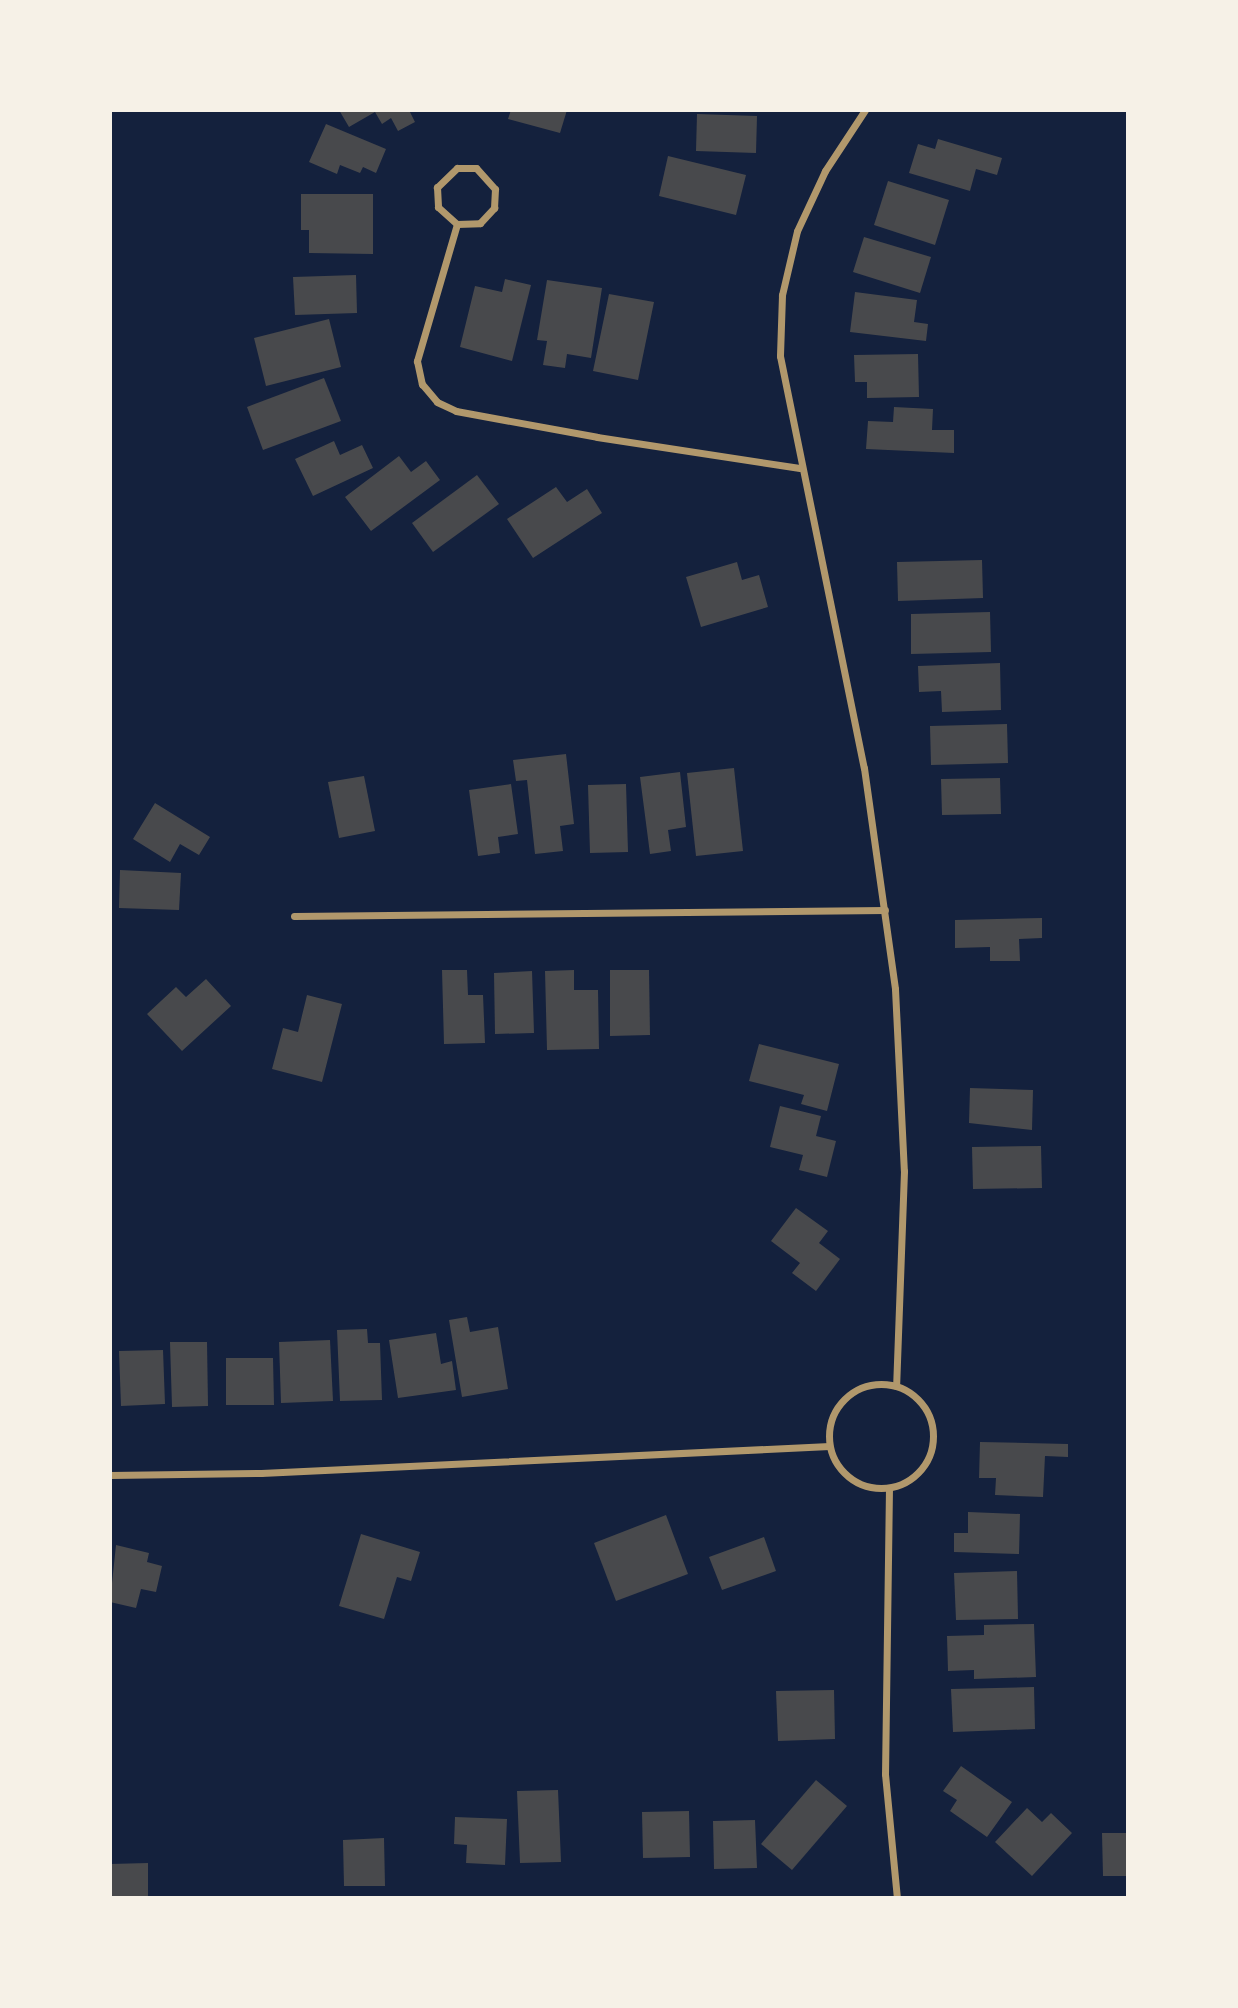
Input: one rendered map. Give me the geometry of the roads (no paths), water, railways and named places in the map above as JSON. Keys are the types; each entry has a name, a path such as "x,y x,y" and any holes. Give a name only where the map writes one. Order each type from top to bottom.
{"street":[{"path":"865,110 809,200 782,295 780,356 800,468 864,768 895,989 904,1171 896,1386"},
{"path":"457,167 476,168 495,188 494,208 480,223 457,224 438,207 437,187 457,167"},
{"path":"457,224 417,360 422,384 437,402 456,411 569,432 800,468"},
{"path":"294,916 885,909"},
{"path":"877,1384 896,1386 925,1407 933,1441 917,1474 889,1488 854,1481 840,1469 829,1446 828,1429 845,1398 877,1384"},
{"path":"110,1475 274,1473 829,1446"},
{"path":"889,1488 885,1774 897,1898"}]}
